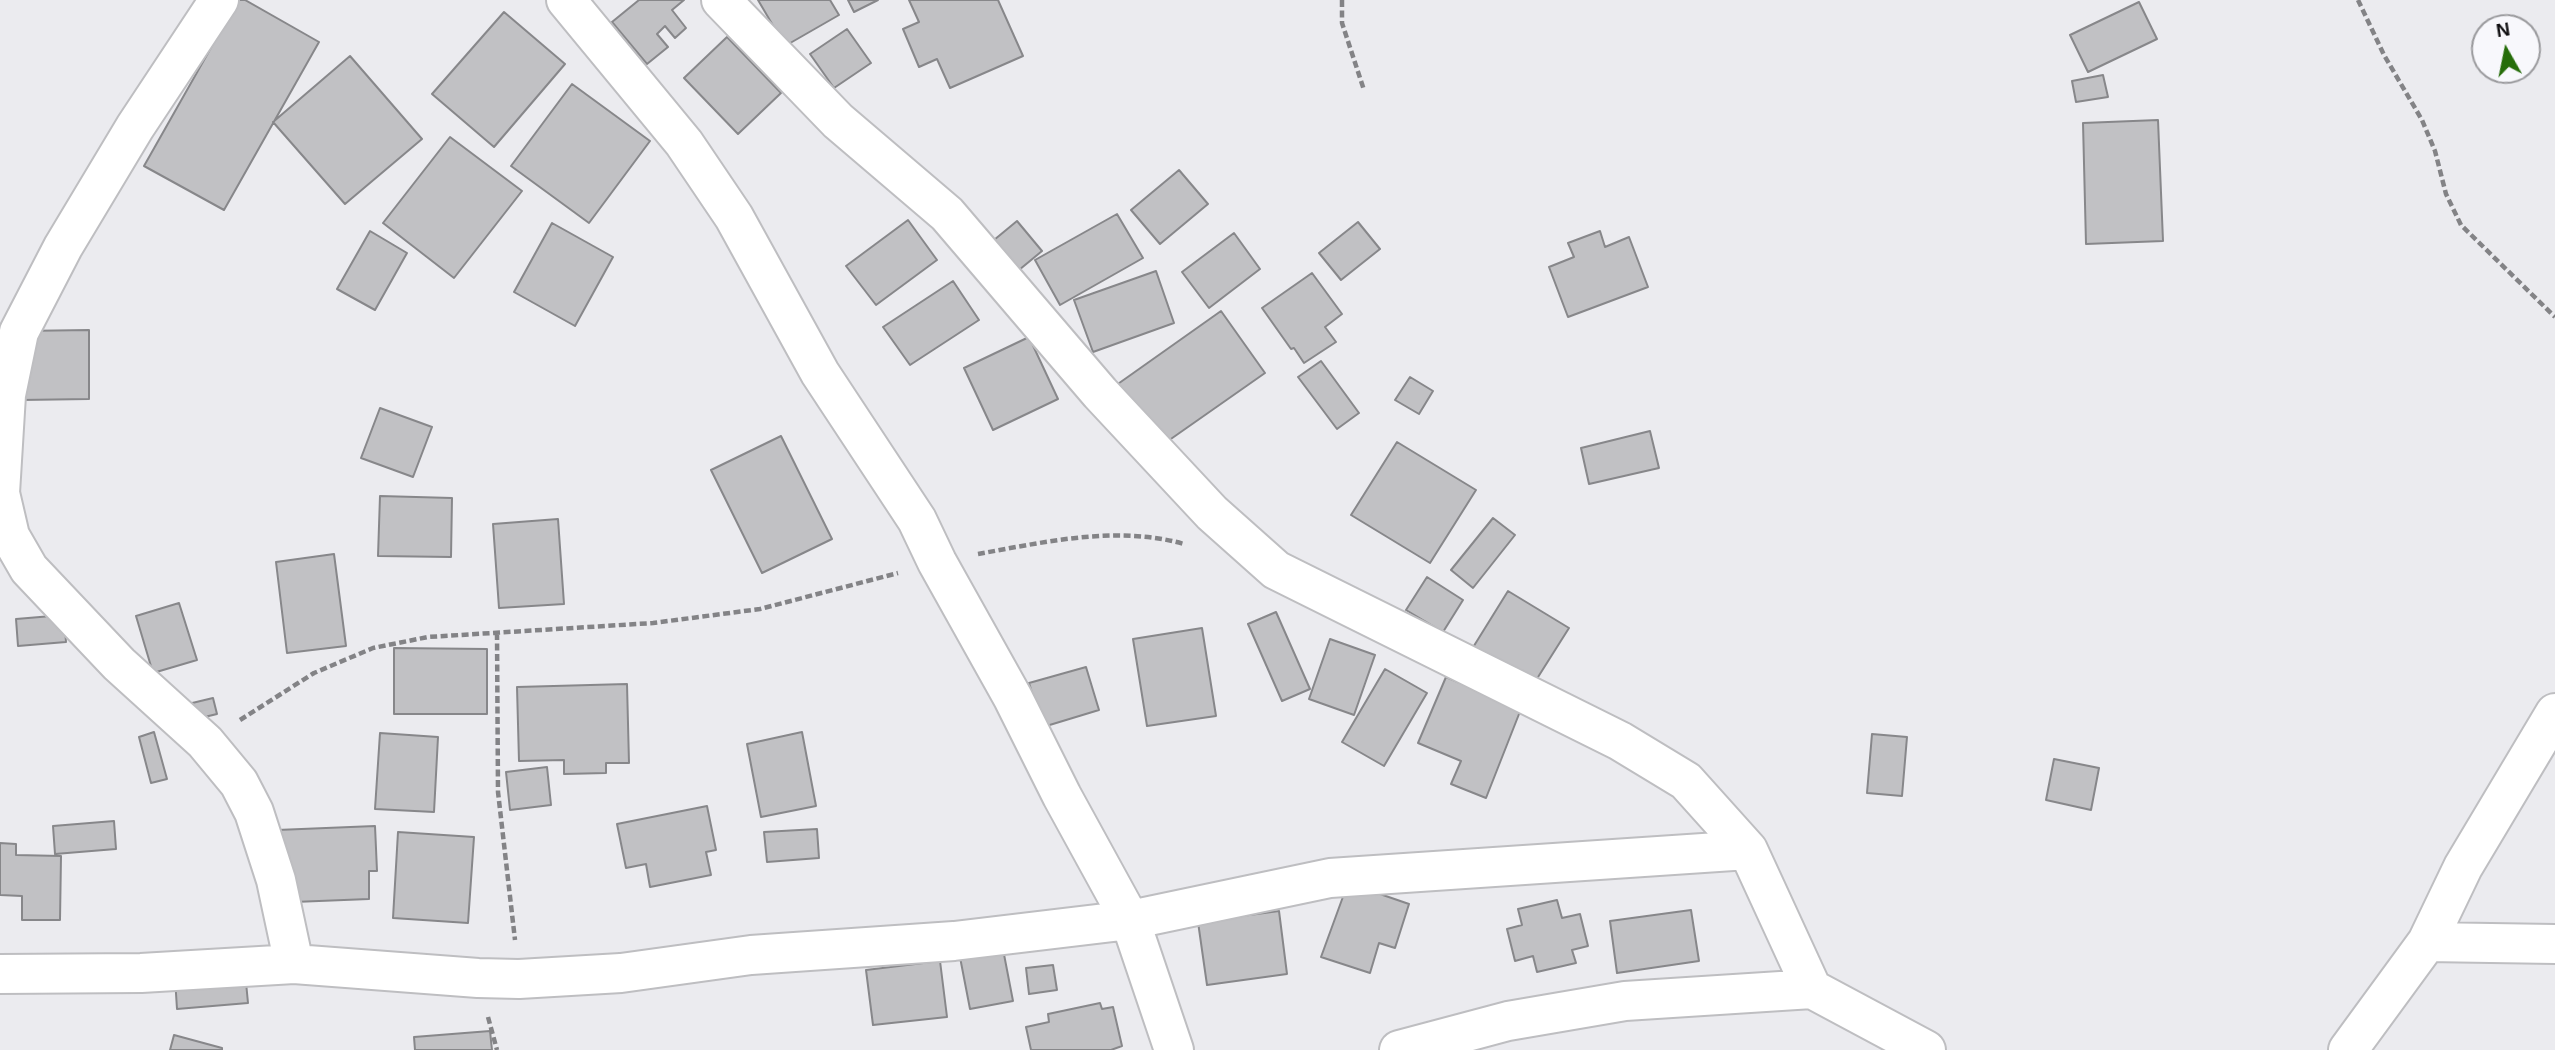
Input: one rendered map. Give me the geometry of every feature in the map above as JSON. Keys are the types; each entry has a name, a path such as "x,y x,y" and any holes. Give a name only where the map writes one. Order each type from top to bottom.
{"street":[{"path":"219,0 129,138 63,247 19,332 6,394 0,493 10,536 29,569 119,664 205,742 239,783 254,811 276,880 294,964"},
{"path":"566,0 684,144 734,217 820,373 917,520 1130,920 1174,1050"},
{"path":"721,0 838,121 947,214 1100,393 1212,513 1276,570 1620,741 1686,781 1748,850 1812,989"},
{"path":"2348,1050 2427,942 2463,867 2555,713"},
{"path":"0,974 141,973 294,964 478,978 519,979 621,973 751,955 954,941 1130,920 1330,878 1748,850"},
{"path":"2427,942 2555,944"},
{"path":"1399,1050 1508,1021 1625,1002 1812,989 1926,1050"}],"path":[{"path":"1342,0 1342,23 1364,90"},
{"path":"2358,0 2384,55 2422,120 2435,152 2446,194 2461,225 2555,317"},
{"path":"205,742 314,673 373,648 428,637 653,623 760,609 937,562 1056,539 1114,535 1189,545"},
{"path":"498,634 498,792 519,979"}],"building":[{"path":"238,0 245,0 319,42 224,210 144,166"},
{"path":"639,0 684,0 672,10 686,28 675,38 665,26 657,34 668,47 647,64 612,22"},
{"path":"758,0 830,0 839,15 785,46"},
{"path":"848,0 878,0 854,12"},
{"path":"909,0 998,0 1023,56 950,88 937,59 919,67 903,29 919,22"},
{"path":"2139,2 2157,39 2088,72 2070,35"},
{"path":"504,12 565,64 494,147 432,94"},
{"path":"847,29 871,63 834,88 810,54"},
{"path":"727,37 781,93 738,134 684,78"},
{"path":"350,56 422,139 345,204 273,122"},
{"path":"2103,75 2108,97 2076,102 2072,81"},
{"path":"572,84 650,141 589,223 511,166"},
{"path":"2158,120 2163,241 2086,244 2083,123"},
{"path":"450,137 522,191 454,278 383,223"},
{"path":"1179,170 1208,204 1160,244 1131,210"},
{"path":"1117,214 1143,258 1060,305 1035,260"},
{"path":"908,220 937,260 876,305 846,266"},
{"path":"1017,221 1042,251 1019,270 994,240"},
{"path":"1358,222 1380,249 1341,280 1319,253"},
{"path":"552,223 613,257 575,326 514,292"},
{"path":"370,231 407,253 375,310 337,289"},
{"path":"1600,231 1605,247 1629,237 1648,287 1568,317 1549,267 1574,257 1568,243"},
{"path":"1234,233 1260,269 1209,308 1182,272"},
{"path":"1156,271 1174,323 1093,352 1074,300"},
{"path":"1312,273 1342,314 1325,327 1336,342 1304,363 1262,308"},
{"path":"953,281 979,320 910,365 883,327"},
{"path":"1221,311 1265,373 1158,448 1115,386"},
{"path":"89,330 89,399 21,400 21,331"},
{"path":"1029,337 1058,399 993,430 964,368"},
{"path":"1321,361 1359,413 1337,429 1298,377"},
{"path":"1410,377 1433,391 1419,414 1395,400"},
{"path":"380,408 432,427 413,477 361,458"},
{"path":"1650,431 1659,468 1589,484 1581,448"},
{"path":"781,436 832,539 762,573 711,470"},
{"path":"1397,442 1476,490 1430,563 1351,515"},
{"path":"380,496 452,498 451,557 378,556"},
{"path":"1493,518 1515,535 1473,588 1451,570"},
{"path":"558,519 564,604 499,608 493,524"},
{"path":"334,554 346,646 287,653 276,562"},
{"path":"1427,577 1463,600 1443,632 1406,610"},
{"path":"1508,591 1569,628 1533,685 1472,649"},
{"path":"179,603 197,660 153,673 136,616"},
{"path":"1276,612 1310,689 1282,701 1248,624"},
{"path":"64,615 66,642 18,646 16,619"},
{"path":"1202,628 1216,716 1147,726 1133,639"},
{"path":"1330,639 1375,655 1354,715 1309,699"},
{"path":"394,648 487,649 487,714 394,714"},
{"path":"1086,667 1099,710 1043,727 1029,683"},
{"path":"1385,669 1427,693 1384,766 1342,742"},
{"path":"1446,677 1521,709 1486,798 1451,784 1461,761 1418,743"},
{"path":"627,684 629,763 606,763 606,773 564,774 564,760 519,761 517,687"},
{"path":"213,698 217,714 192,720 188,704"},
{"path":"154,732 167,779 151,783 139,737"},
{"path":"802,732 816,806 761,817 747,744"},
{"path":"380,733 438,737 434,812 375,809"},
{"path":"1872,734 1907,737 1902,796 1867,793"},
{"path":"2054,759 2099,768 2091,810 2046,800"},
{"path":"547,767 551,805 510,810 506,772"},
{"path":"707,806 716,850 706,852 711,875 650,887 646,864 626,868 617,824"},
{"path":"114,821 116,849 55,854 53,826"},
{"path":"375,826 377,871 369,871 369,899 294,902 277,830"},
{"path":"817,829 819,858 767,862 764,832"},
{"path":"398,832 474,837 468,923 393,918"},
{"path":"0,843 16,844 16,855 61,856 60,920 22,920 22,896 0,895"},
{"path":"1348,883 1409,904 1395,948 1379,943 1370,973 1321,957"},
{"path":"1557,900 1562,918 1580,914 1588,946 1572,950 1576,963 1537,972 1533,956 1515,961 1507,929 1522,925 1518,909"},
{"path":"1691,910 1699,961 1617,973 1610,921"},
{"path":"1279,911 1287,974 1207,985 1198,922"},
{"path":"1002,944 1013,1001 970,1009 959,952"},
{"path":"940,961 947,1017 873,1025 866,970"},
{"path":"1053,965 1057,990 1029,994 1026,968"},
{"path":"245,972 248,1003 177,1009 175,978"},
{"path":"1100,1003 1102,1009 1113,1007 1122,1046 1111,1050 1031,1050 1026,1027 1049,1022 1048,1014"},
{"path":"490,1031 492,1050 415,1050 414,1037"},
{"path":"174,1035 222,1048 222,1050 170,1050"}]}
